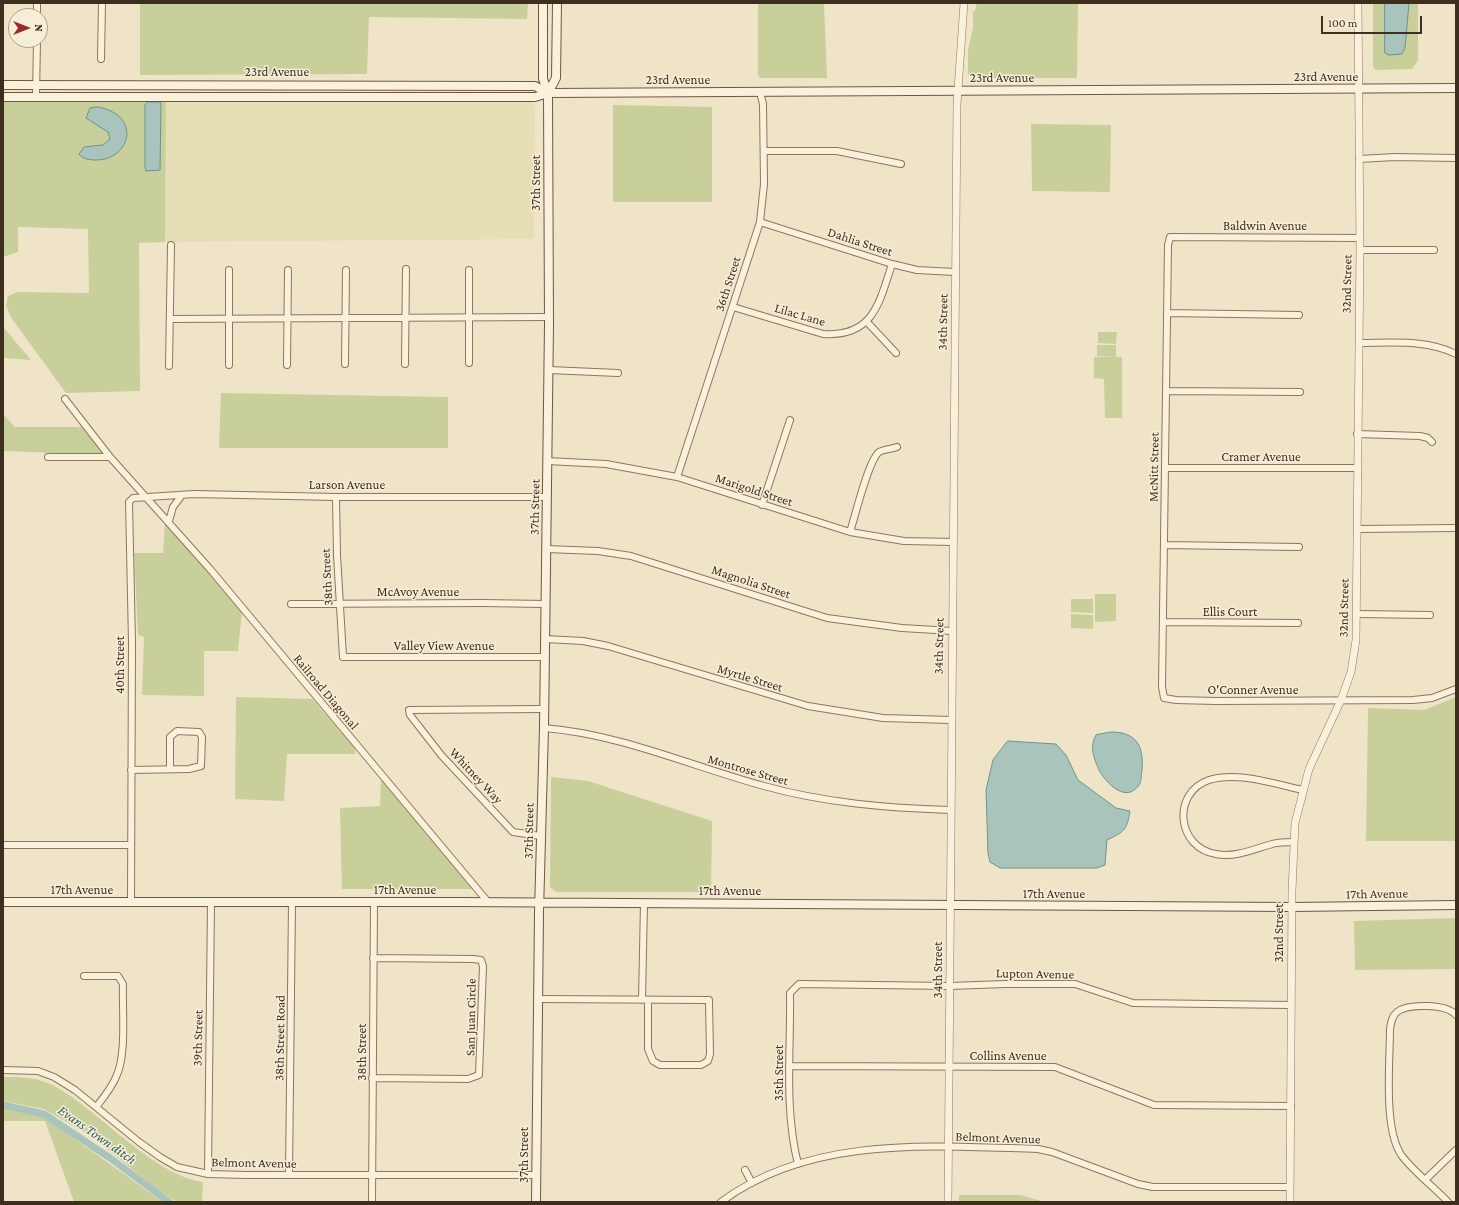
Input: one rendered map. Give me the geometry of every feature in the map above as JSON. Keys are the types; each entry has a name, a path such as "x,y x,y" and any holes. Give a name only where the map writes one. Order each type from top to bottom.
{"main road":[{"name":"37th Street","path":"536,1202 539,902 544,728 549,370 548,93 543,79 543,3"},
{"name":"37th Street","path":"548,93 556,78 557,3"},
{"name":"23rd Avenue","path":"3,85 535,86 548,93"},
{"name":"23rd Avenue","path":"3,97 490,97 535,96 548,93 1456,88"},
{"name":"17th Avenue","path":"3,902 539,902 1292,907 1456,905"}],"street":[{"path":"101,59 102,3"},
{"name":"34th Street","path":"948,1202 952,542 957,91 964,3"},
{"name":"32nd Street","path":"1290,1202 1292,907 1294,842 1297,811 1309,769 1341,700 1354,656 1357,614 1357,434 1360,250 1358,3"},
{"path":"36,97 37,48"},
{"name":"36th Street","path":"677,478 760,222 763,201 764,150 763,104 760,92"},
{"path":"764,150 837,151 901,164"},
{"path":"1359,159 1395,157 1456,158"},
{"name":"Dahlia Street","path":"760,222 892,264 917,270 955,272"},
{"name":"Baldwin Avenue","path":"1170,237 1360,238"},
{"name":"McNitt Street","path":"1164,698 1162,687 1168,245 1170,237"},
{"path":"169,366 170,245"},
{"path":"1360,250 1434,250"},
{"name":"Lilac Lane","path":"733,307 822,334 836,335 851,332 867,322 879,304 892,264"},
{"path":"405,364 406,269"},
{"path":"229,270 229,366"},
{"path":"287,365 288,270"},
{"path":"345,364 346,270"},
{"path":"469,270 469,363"},
{"path":"1167,314 1299,315"},
{"path":"170,319 549,317"},
{"path":"867,322 896,353"},
{"path":"1359,343 1421,344 1435,346 1456,354"},
{"path":"549,370 618,373"},
{"path":"1166,391 1300,392"},
{"path":"65,399 110,457 147,497"},
{"path":"762,505 790,420"},
{"path":"1357,434 1420,436 1428,438 1432,442"},
{"path":"850,532 869,471 876,455 882,450 897,447"},
{"path":"48,457 110,457"},
{"name":"Marigold Street","path":"547,461 606,464 677,478 850,532 904,541 952,542"},
{"name":"Cramer Avenue","path":"1165,468 1357,468"},
{"path":"169,521 173,507 182,495"},
{"name":"Larson Avenue","path":"147,497 182,495 547,496"},
{"name":"38th Street","path":"336,496 336,555 343,657"},
{"name":"Railroad Diagonal","path":"147,497 169,521 488,902"},
{"name":"40th Street","path":"130,902 132,644 129,502 133,498 147,497"},
{"path":"1357,529 1456,528"},
{"path":"1164,545 1299,547"},
{"name":"Magnolia Street","path":"546,549 598,551 631,556 827,618 902,628 952,631"},
{"name":"McAvoy Avenue","path":"291,604 545,604"},
{"path":"1357,614 1430,615"},
{"name":"Ellis Court","path":"1163,622 1298,623"},
{"name":"Myrtle Street","path":"545,639 583,641 608,646 808,706 883,718 951,720"},
{"name":"Valley View Avenue","path":"343,657 545,657"},
{"name":"O'Conner Avenue","path":"1164,698 1176,700 1223,701 1421,700 1456,690"},
{"name":"Whitney Way","path":"541,836 529,836 513,832 442,756 410,715 409,710 544,709"},
{"name":"Montrose Street","path":"544,728 593,734 763,786 810,797 892,808 950,810"},
{"path":"131,770 189,769 201,766 202,737 199,732 177,731 170,737 170,769"},
{"path":"1294,842 1273,844 1238,854 1221,855 1208,853 1192,843 1186,833 1183,822 1183,810 1187,798 1194,789 1205,782 1217,779 1241,778 1303,790"},
{"path":"3,845 130,845"},
{"name":"39th Street","path":"208,1174 211,902"},
{"name":"38th Street Road","path":"289,1175 292,902"},
{"name":"38th Street","path":"372,1202 374,902"},
{"path":"539,999 645,1000 709,1000 710,1054 708,1061 701,1065 660,1065 653,1060 648,1049 645,1000 644,903"},
{"name":"San Juan Circle","path":"372,1078 468,1079 479,1075 483,966 480,960 473,958 373,958"},
{"path":"84,976 118,976 123,984 122,1055 120,1068 116,1078 97,1106"},
{"name":"Lupton Avenue","path":"799,984 950,986 1075,984 1133,1003 1291,1005"},
{"name":"35th Street","path":"798,1164 790,1127 789,1066 790,993 799,984"},
{"path":"1448,1202 1402,1155 1396,1145 1391,1130 1391,1024 1394,1016 1399,1011 1415,1006 1447,1008 1456,1015"},
{"name":"Collins Avenue","path":"789,1066 1055,1067 1154,1105 1291,1106"},
{"name":"Belmont Avenue","path":"3,1070 38,1072 54,1077 97,1106 160,1157 177,1167 208,1174 536,1175"},
{"name":"Belmont Avenue","path":"752,1183 798,1164 863,1150 949,1147 1038,1149 1052,1152 1138,1184 1153,1187 1290,1187"},
{"path":"1426,1179 1456,1150"},
{"path":"721,1202 752,1183 745,1170"}],"shaded area":[{"path":"166,100 530,102 535,107 534,239 165,242"}],"green space":[{"path":"140,3 528,3 527,19 369,17 367,74 140,75"},
{"path":"758,3 824,3 827,78 760,78 758,75"},
{"path":"977,3 1078,3 1077,78 975,78 970,74 968,76 968,50 973,28 973,11 975,11"},
{"path":"1373,3 1418,3 1418,61 1412,69 1376,70 1373,67"},
{"path":"166,96 165,242 139,243 140,391 66,393 12,319 6,306 8,296 18,292 89,293 88,229 18,227 18,252 3,257 3,97"},
{"path":"613,105 712,107 712,202 613,202"},
{"path":"1031,124 1111,125 1110,192 1032,191"},
{"path":"3,327 31,360 3,358"},
{"path":"1098,332 1117,332 1116,344 1098,343"},
{"path":"1097,345 1116,345 1116,357 1097,356"},
{"path":"1094,357 1122,357 1122,418 1105,418 1104,379 1094,378"},
{"path":"221,393 448,397 448,448 219,448"},
{"path":"3,414 15,427 81,427 106,455 3,451"},
{"path":"165,522 242,611 238,651 204,651 204,696 142,695 144,637 138,635 134,553 163,553"},
{"path":"1095,594 1116,594 1116,621 1095,622"},
{"path":"1071,599 1093,599 1093,613 1071,612"},
{"path":"1071,614 1093,615 1093,629 1071,628"},
{"path":"236,697 312,699 355,748 355,754 287,754 284,801 235,799"},
{"path":"1456,697 1456,841 1366,841 1368,708 1424,710"},
{"path":"551,777 588,781 712,821 711,892 556,892 550,887"},
{"path":"381,779 474,889 342,889 340,808 380,806"},
{"path":"1456,918 1456,969 1355,970 1354,921"},
{"path":"3,1077 19,1077 40,1080 63,1091 154,1161 187,1178 203,1182 202,1202 176,1202 150,1184 94,1138 44,1109 3,1101"},
{"path":"3,1108 44,1117 163,1202 74,1202 45,1121 3,1121"},
{"path":"959,1195 1020,1195 1045,1202 959,1202"}],"water":[{"path":"1385,3 1409,3 1405,48 1402,54 1389,55 1385,53"},
{"path":"148,102 160,102 161,104 160,170 146,171 145,168 145,105"},
{"path":"98,107 112,112 122,119 126,128 127,137 123,146 116,154 106,159 93,160 84,158 79,154 84,147 103,145 110,139 108,132 86,118 90,108"},
{"path":"1111,732 1127,734 1137,742 1140,747 1142,754 1141,781 1134,790 1122,792 1117,790 1106,780 1099,770 1094,757 1094,739 1096,735"},
{"path":"1008,741 1056,744 1066,755 1078,780 1116,808 1130,811 1128,822 1124,830 1107,840 1105,865 1097,868 1000,868 990,862 988,853 986,790 993,760"}],"waterway":[{"name":"Evans Town ditch","path":"3,1105 44,1114 110,1158 169,1202"}]}
